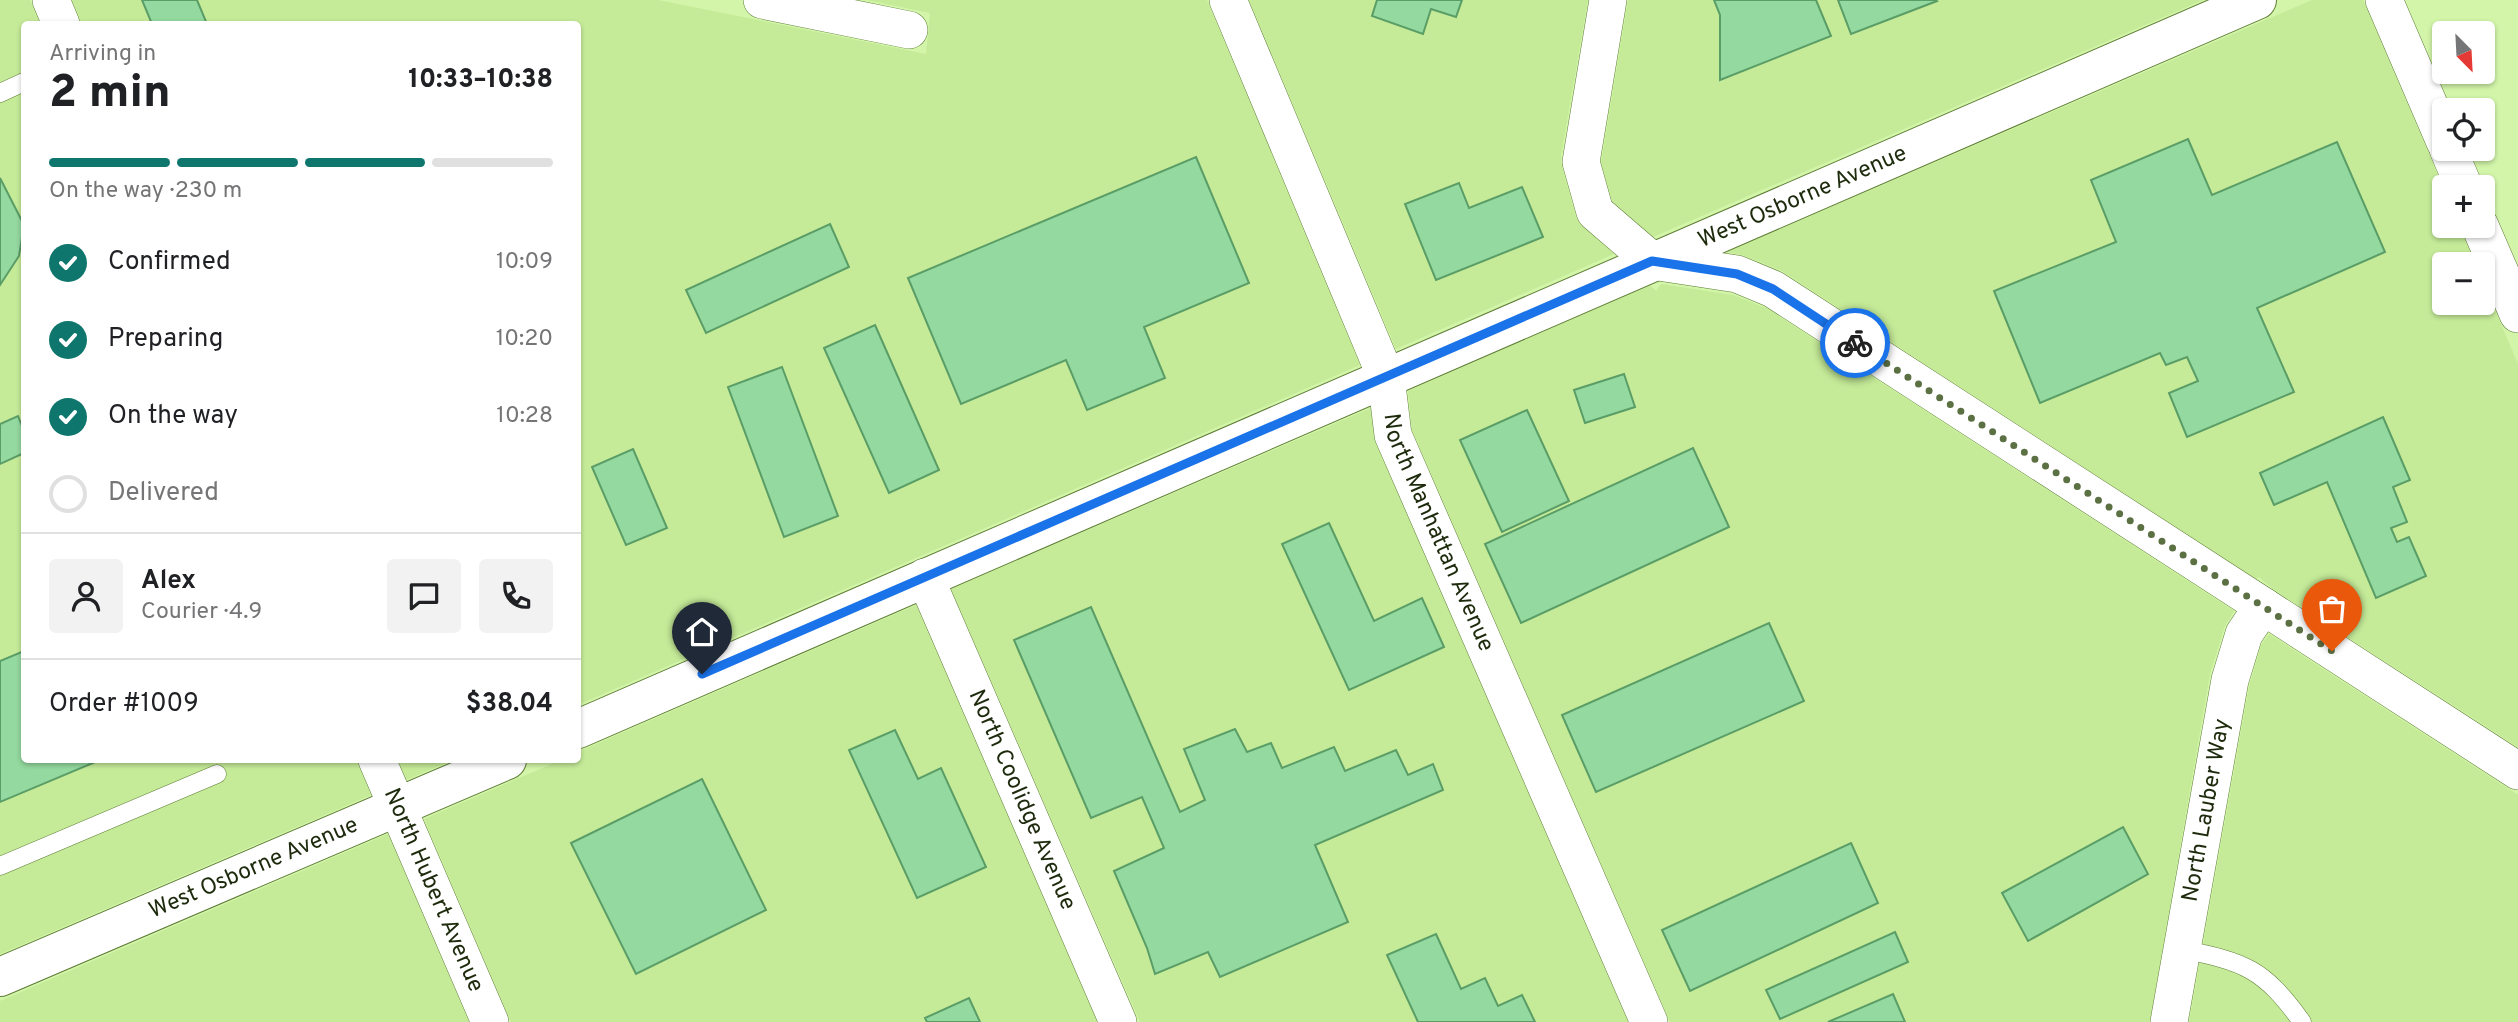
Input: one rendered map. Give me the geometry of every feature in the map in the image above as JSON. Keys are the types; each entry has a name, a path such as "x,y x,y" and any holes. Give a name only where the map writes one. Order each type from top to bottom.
{"street":[{"path":"51,0 60,21"},
{"path":"762,0 909,30"},
{"name":"North Manhattan Avenue","path":"1228,0 1386,377 1393,435 1649,1022"},
{"path":"1608,0 1581,162 1595,212 1652,261 1737,274 1773,289 2518,771"},
{"name":"West Osborne Avenue","path":"581,728 2257,0"},
{"path":"2384,0 2432,112"},
{"path":"2485,238 2518,314"},
{"name":"North Coolidge Avenue","path":"925,577 1118,1022"},
{"name":"North Lauber Way","path":"2169,1022 2230,680 2244,634 2263,606"},
{"name":"North Hubert Avenue","path":"378,763 490,1022"},
{"name":"West Osborne Avenue","path":"0,977 500,763"}],"lane":[{"path":"0,93 21,83"},
{"path":"0,866 217,774"},
{"path":"2181,950 2223,957 2243,964 2266,980 2302,1022"}],"shaded area":[{"path":"0,0 30,0 39,21 21,21 21,763 357,763 371,795 0,954"},
{"path":"72,0 658,0 926,54 930,13 867,0 1207,0 1360,365 581,704 581,21 81,21"},
{"path":"1249,0 1588,0 1561,156 1562,167 1576,217 1584,228 1614,254 1396,349"},
{"path":"1628,0 2203,0 1653,237 1612,201 1601,163"},
{"path":"2312,0 2363,0 2438,175 2432,175 2432,238 2464,238 2471,252 2432,252 2432,315 2495,315 2495,310 2518,364 2518,747 1782,271 1743,255 1727,252"},
{"path":"1661,284 1733,295 1766,308 2234,611 2225,626 2210,674 2150,1022 1670,1022 1412,430 1408,391 1650,285 1656,291"},
{"path":"1371,408 1376,443 1628,1022 1140,1022 951,589"},
{"path":"916,605 1098,1022 511,1022 424,819 554,763 581,763 581,751"},
{"path":"2269,634 2518,795 2518,1022 2189,1022 2249,687 2261,645"},
{"path":"399,763 446,763 406,780"},
{"path":"388,834 469,1022 0,1022 0,1001"}],"building":[{"path":"142,0 197,0 206,21 151,21"},
{"path":"1377,0 1462,0 1456,17 1431,9 1423,34 1372,16"},
{"path":"1714,0 1816,0 1831,36 1720,80 1720,15"},
{"path":"1838,0 1936,0 1937,1 1851,34"},
{"path":"2188,139 2212,195 2337,142 2385,252 2257,308 2294,392 2187,437 2169,393 2198,381 2187,357 2166,365 2160,353 2040,403 1994,291 2116,242 2091,180"},
{"path":"1196,157 1249,283 1144,327 1165,378 1087,410 1066,360 961,404 908,278"},
{"path":"0,178 21,219 21,244 19,256 0,285"},
{"path":"1459,183 1469,208 1522,187 1543,237 1436,280 1405,204"},
{"path":"830,224 849,267 706,333 686,290"},
{"path":"875,325 939,470 889,493 824,348"},
{"path":"782,367 838,516 784,537 728,387"},
{"path":"1624,374 1635,407 1585,423 1574,390"},
{"path":"1527,410 1569,501 1502,532 1460,440"},
{"path":"18,416 21,424 21,454 0,464 0,424"},
{"path":"2383,417 2410,480 2393,487 2407,522 2391,528 2397,542 2409,537 2426,576 2376,598 2327,482 2274,505 2260,473"},
{"path":"1693,448 1729,527 1521,623 1485,544"},
{"path":"633,449 667,528 626,545 592,467"},
{"path":"1329,523 1374,621 1422,598 1444,647 1349,690 1282,544"},
{"path":"1091,607 1180,812 1205,800 1184,749 1235,729 1247,752 1271,743 1282,768 1334,747 1345,771 1396,750 1408,775 1433,764 1443,790 1315,845 1348,922 1220,977 1208,952 1155,974 1147,948 1114,871 1164,848 1142,797 1091,818 1014,640"},
{"path":"1769,623 1804,701 1596,792 1562,715"},
{"path":"21,652 21,763 93,763 0,802 0,661"},
{"path":"895,730 918,779 941,768 986,867 917,898 849,750"},
{"path":"702,779 766,910 636,974 571,843"},
{"path":"2123,827 2148,874 2028,941 2002,893"},
{"path":"1851,843 1878,903 1690,991 1662,930"},
{"path":"1895,932 1908,962 1780,1019 1766,990"},
{"path":"1436,934 1461,989 1485,978 1498,1006 1522,995 1535,1022 1418,1022 1387,955"},
{"path":"1893,994 1905,1022 1828,1022"},
{"path":"969,998 980,1022 927,1022 925,1018"}],"way so far":[{"path":"1855,343 2332,651"}],"route":[{"path":"702,674 1652,261 1737,274 1773,289 1855,343"}]}
